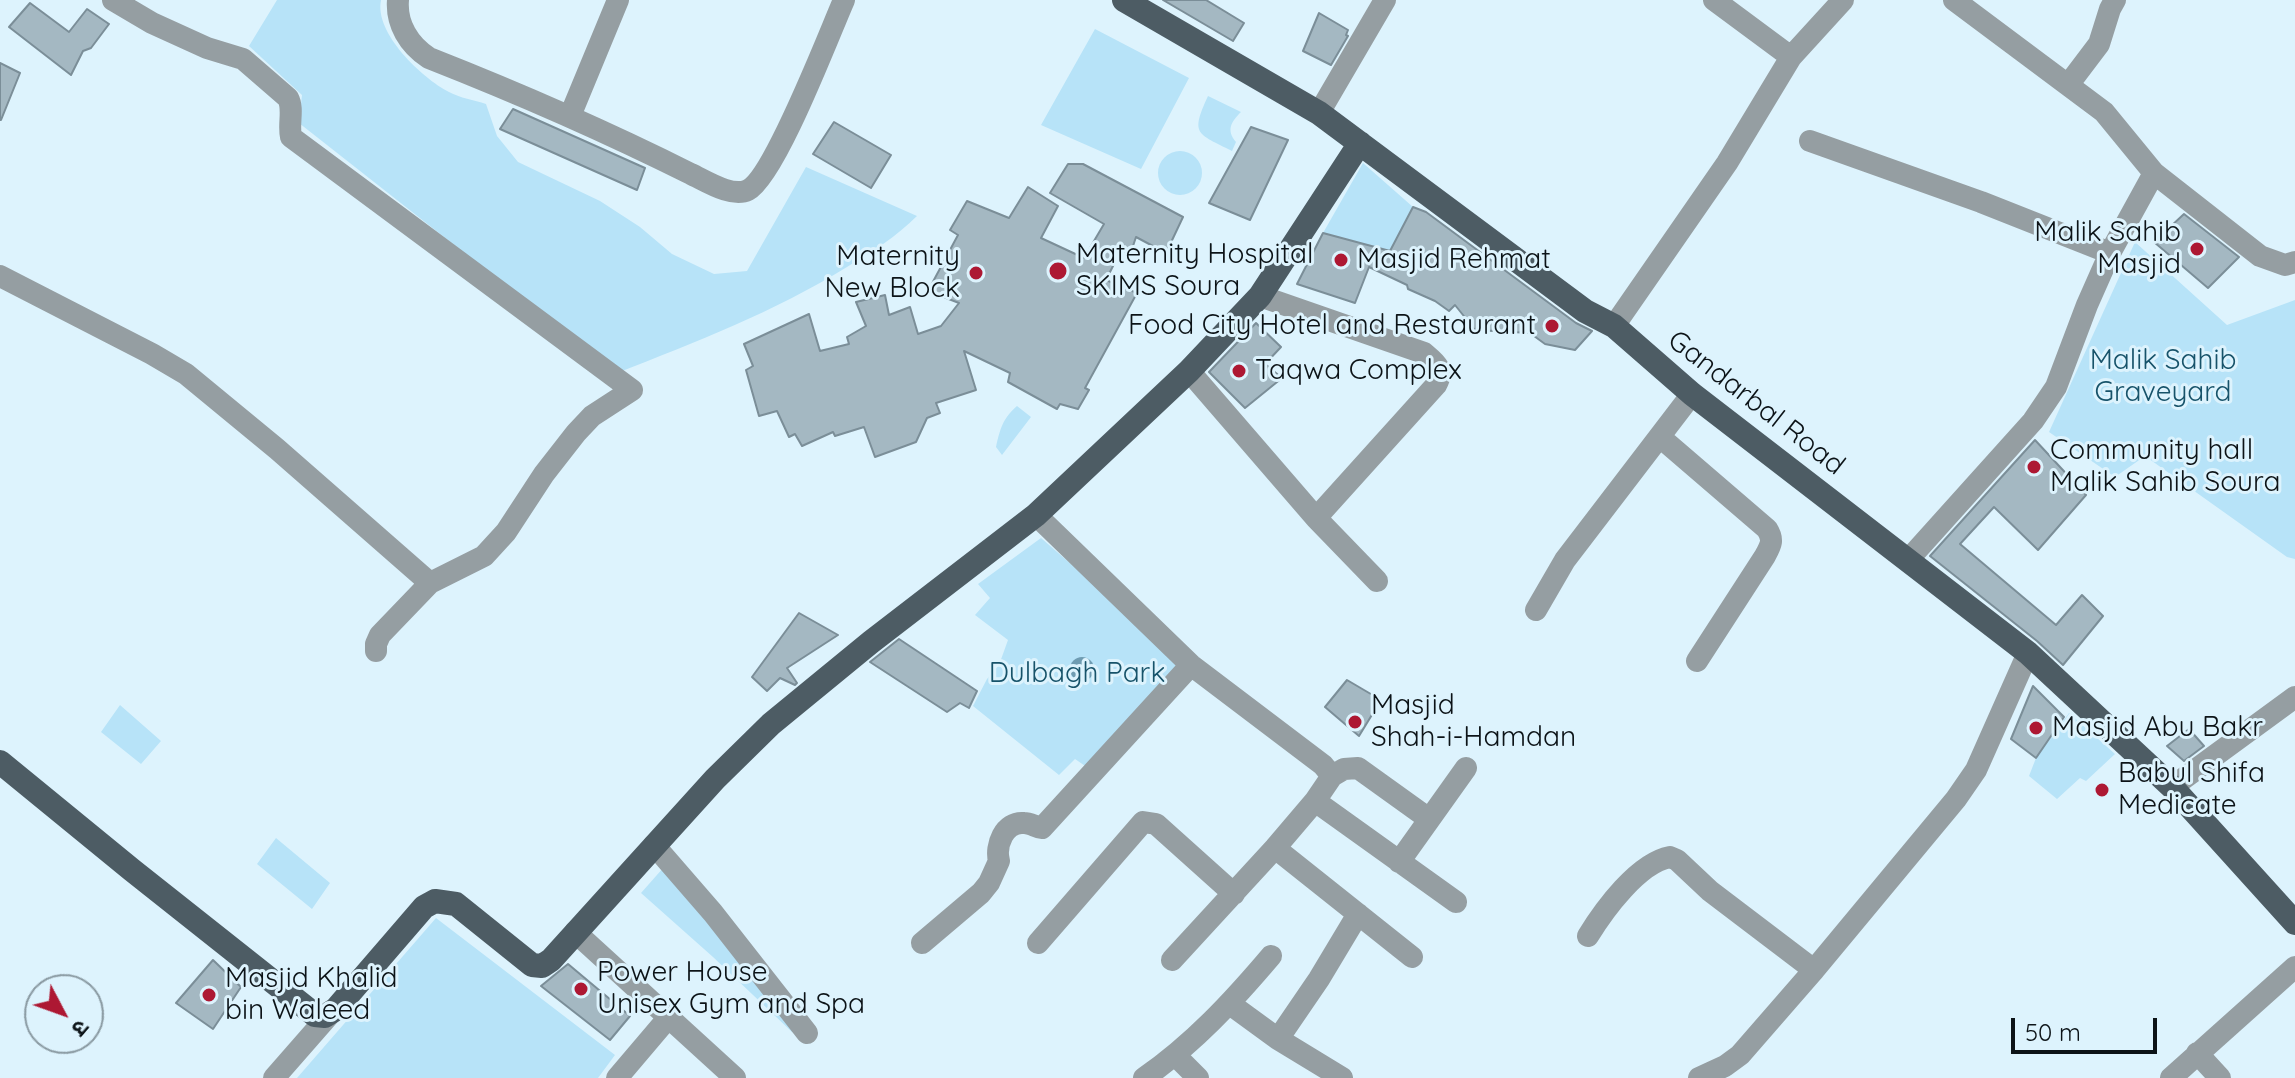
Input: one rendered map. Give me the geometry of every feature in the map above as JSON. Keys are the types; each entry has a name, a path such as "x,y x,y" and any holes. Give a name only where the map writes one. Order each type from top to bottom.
{"main road":[{"name":"Gandarbal Road","path":"1124,0 1319,113 1585,311 1614,326 1692,394 2028,653 2172,787 2295,923"},
{"path":"0,762 315,1015 330,1014 424,907 435,901 456,904 532,965 542,966 551,960 715,779 771,724 871,642 1036,515 1189,371 1260,296 1360,143"}],"street":[{"path":"113,0 152,23 207,48 243,59 288,98 291,104 291,137 632,390 592,416 576,433 544,474 506,532 484,556 430,583 380,635 376,651"},
{"path":"398,0 399,19 405,33 418,51 429,58 570,116 705,181 729,190 746,191 762,177 778,148 844,0"},
{"path":"570,116 618,0"},
{"path":"1319,113 1385,0"},
{"path":"1714,0 1791,57"},
{"path":"1614,326 1727,163 1791,57 1843,0"},
{"path":"1954,0 2104,112 2154,173 2260,256 2285,265 2295,262"},
{"path":"2068,85 2099,44 2115,0"},
{"path":"1810,141 1981,202 2110,253"},
{"path":"1908,560 2033,421 2056,387 2110,253 2154,173"},
{"path":"0,276 186,374 430,583"},
{"path":"1260,296 1424,353 1440,368 1441,376 1436,385 1316,518"},
{"path":"1189,371 1316,518 1377,581"},
{"path":"1536,610 1565,560 1692,394"},
{"path":"1660,437 1773,537 1765,556 1697,661"},
{"path":"1036,515 1191,665 1323,765 1332,776"},
{"path":"1699,1078 1740,1055 1956,799 1976,770 2028,653"},
{"path":"922,943 989,883 999,861 999,839 1006,831 1016,824 1042,828 1048,823 1191,665"},
{"path":"2172,787 2295,697"},
{"path":"1172,960 1275,848 1332,776 1344,769 1358,768 1429,819"},
{"path":"1399,862 1466,768"},
{"path":"1315,801 1456,902"},
{"path":"1038,943 1143,822 1156,824 1234,894"},
{"path":"654,845 713,913 807,1033"},
{"path":"1275,848 1412,957"},
{"path":"1588,936 1615,897 1653,864 1670,857 1814,970"},
{"path":"1278,1039 1358,914"},
{"path":"575,932 735,1078"},
{"path":"1144,1078 1176,1056 1230,1004 1271,956"},
{"path":"2171,1078 2295,967"},
{"path":"1230,1004 1278,1039 1342,1078"},
{"path":"274,1078 330,1014"},
{"path":"617,1078 668,1018"},
{"path":"2197,1053 2220,1078"},
{"path":"1176,1056 1198,1078"}],"green space":[{"path":"277,0 381,0 385,26 402,53 449,92 486,104 497,136 518,162 600,201 640,227 672,254 714,274 747,271 806,167 917,216 875,249 791,298 705,338 617,373 299,123 302,95 249,46"},
{"path":"1095,29 1189,78 1141,169 1041,125"},
{"path":"1208,96 1241,112 1231,126 1236,142 1232,151 1200,131 1199,119"},
{"path":"1180,151 1196,157 1202,173 1196,189 1180,195 1164,189 1158,173 1164,157"},
{"path":"1363,163 1413,207 1390,251 1323,233"},
{"name":"Malik Sahib Graveyard","path":"2135,242 2227,325 2295,300 2295,559 2287,557 2145,456 2115,477 2049,432"},
{"path":"1017,406 1031,417 1002,455 996,447 999,435 1005,420"},
{"name":"Dulbagh Park","path":"1041,538 1186,664 1091,770 1075,759 1059,775 973,706 987,679 999,665 1008,640 975,615 990,598 978,584"},
{"path":"120,705 161,741 141,764 101,732"},
{"path":"2069,713 2115,754 2086,781 2080,778 2057,799 2029,776 2036,758"},
{"path":"276,838 330,883 312,909 257,864"},
{"path":"664,867 800,1034 792,1032 641,893"},
{"path":"436,918 615,1055 598,1078 297,1078"}],"shaded area":[{"path":"1082,657 1090,661 1094,669 1090,677 1082,681 1074,677 1070,669 1074,661"}],"building":[{"path":"1163,0 1206,0 1244,23 1233,41"},
{"path":"30,3 69,32 87,9 109,24 91,48 83,51 71,75 9,27"},
{"path":"1319,13 1348,30 1348,36 1331,65 1303,51"},
{"path":"0,63 20,73 1,120 0,120"},
{"path":"513,109 645,168 637,190 500,129"},
{"path":"834,122 891,155 871,188 813,154"},
{"path":"1251,127 1288,140 1250,220 1209,203"},
{"path":"1068,164 1083,164 1183,217 1166,253 1136,237 1130,255 1120,252 1106,280 1137,293 1085,388 1089,390 1078,409 1060,404 1057,409 1008,382 1010,373 964,351 976,390 936,403 940,413 927,418 916,442 875,457 864,427 835,436 833,432 802,446 795,434 789,437 777,411 759,416 746,370 753,366 744,344 809,314 820,351 849,344 847,337 866,326 856,302 885,295 889,315 910,307 918,334 941,326 959,303 928,291 958,235 950,230 967,201 1009,218 1028,187 1058,206 1041,238 1084,258 1104,224 1050,193"},
{"path":"1413,207 1426,212 1576,323 1592,331 1575,350 1545,344 1530,333 1475,330 1455,305 1449,311 1408,289 1407,285 1369,267 1355,303 1297,284 1323,233 1390,251"},
{"name":"Malik Sahib Masjid","path":"2184,214 2239,257 2208,288 2154,242"},
{"name":"Taqwa Complex","path":"1256,323 1281,347 1265,364 1282,378 1245,408 1209,372"},
{"path":"2035,440 2086,495 2038,550 1994,507 1960,544 2056,625 2082,595 2103,616 2063,665 1930,556"},
{"path":"799,613 838,635 787,668 797,683 795,685 780,678 767,691 752,677"},
{"path":"899,639 977,691 969,708 960,703 947,712 870,662"},
{"name":"Masjid Shah-i-Hamdan","path":"1347,680 1381,700 1359,736 1325,707"},
{"name":"Masjid Abu Bakr","path":"2033,686 2064,717 2036,758 2011,739"},
{"path":"2189,729 2204,746 2184,761 2167,746"},
{"name":"Masjid Khalid bin Waleed","path":"213,960 241,987 213,1029 176,1003"},
{"path":"568,964 630,1016 610,1040 541,986"}],"place":[{"name":"Malik Sahib Masjid","path":"2197,249"},
{"name":"Masjid Rehmat","path":"1341,260"},
{"name":"Maternity Hospital SKIMS Soura","path":"1058,271"},
{"name":"Maternity New Block","path":"976,273"},
{"name":"Food City Hotel and Restaurant","path":"1552,326"},
{"name":"Taqwa Complex","path":"1239,371"},
{"name":"Community hall Malik Sahib Soura","path":"2034,467"},
{"name":"Masjid Shah-i-Hamdan","path":"1355,722"},
{"name":"Masjid Abu Bakr","path":"2036,728"},
{"name":"Babul Shifa Medicate","path":"2102,790"},
{"name":"Power House Unisex Gym and Spa","path":"581,989"},
{"name":"Masjid Khalid bin Waleed","path":"209,995"}]}
